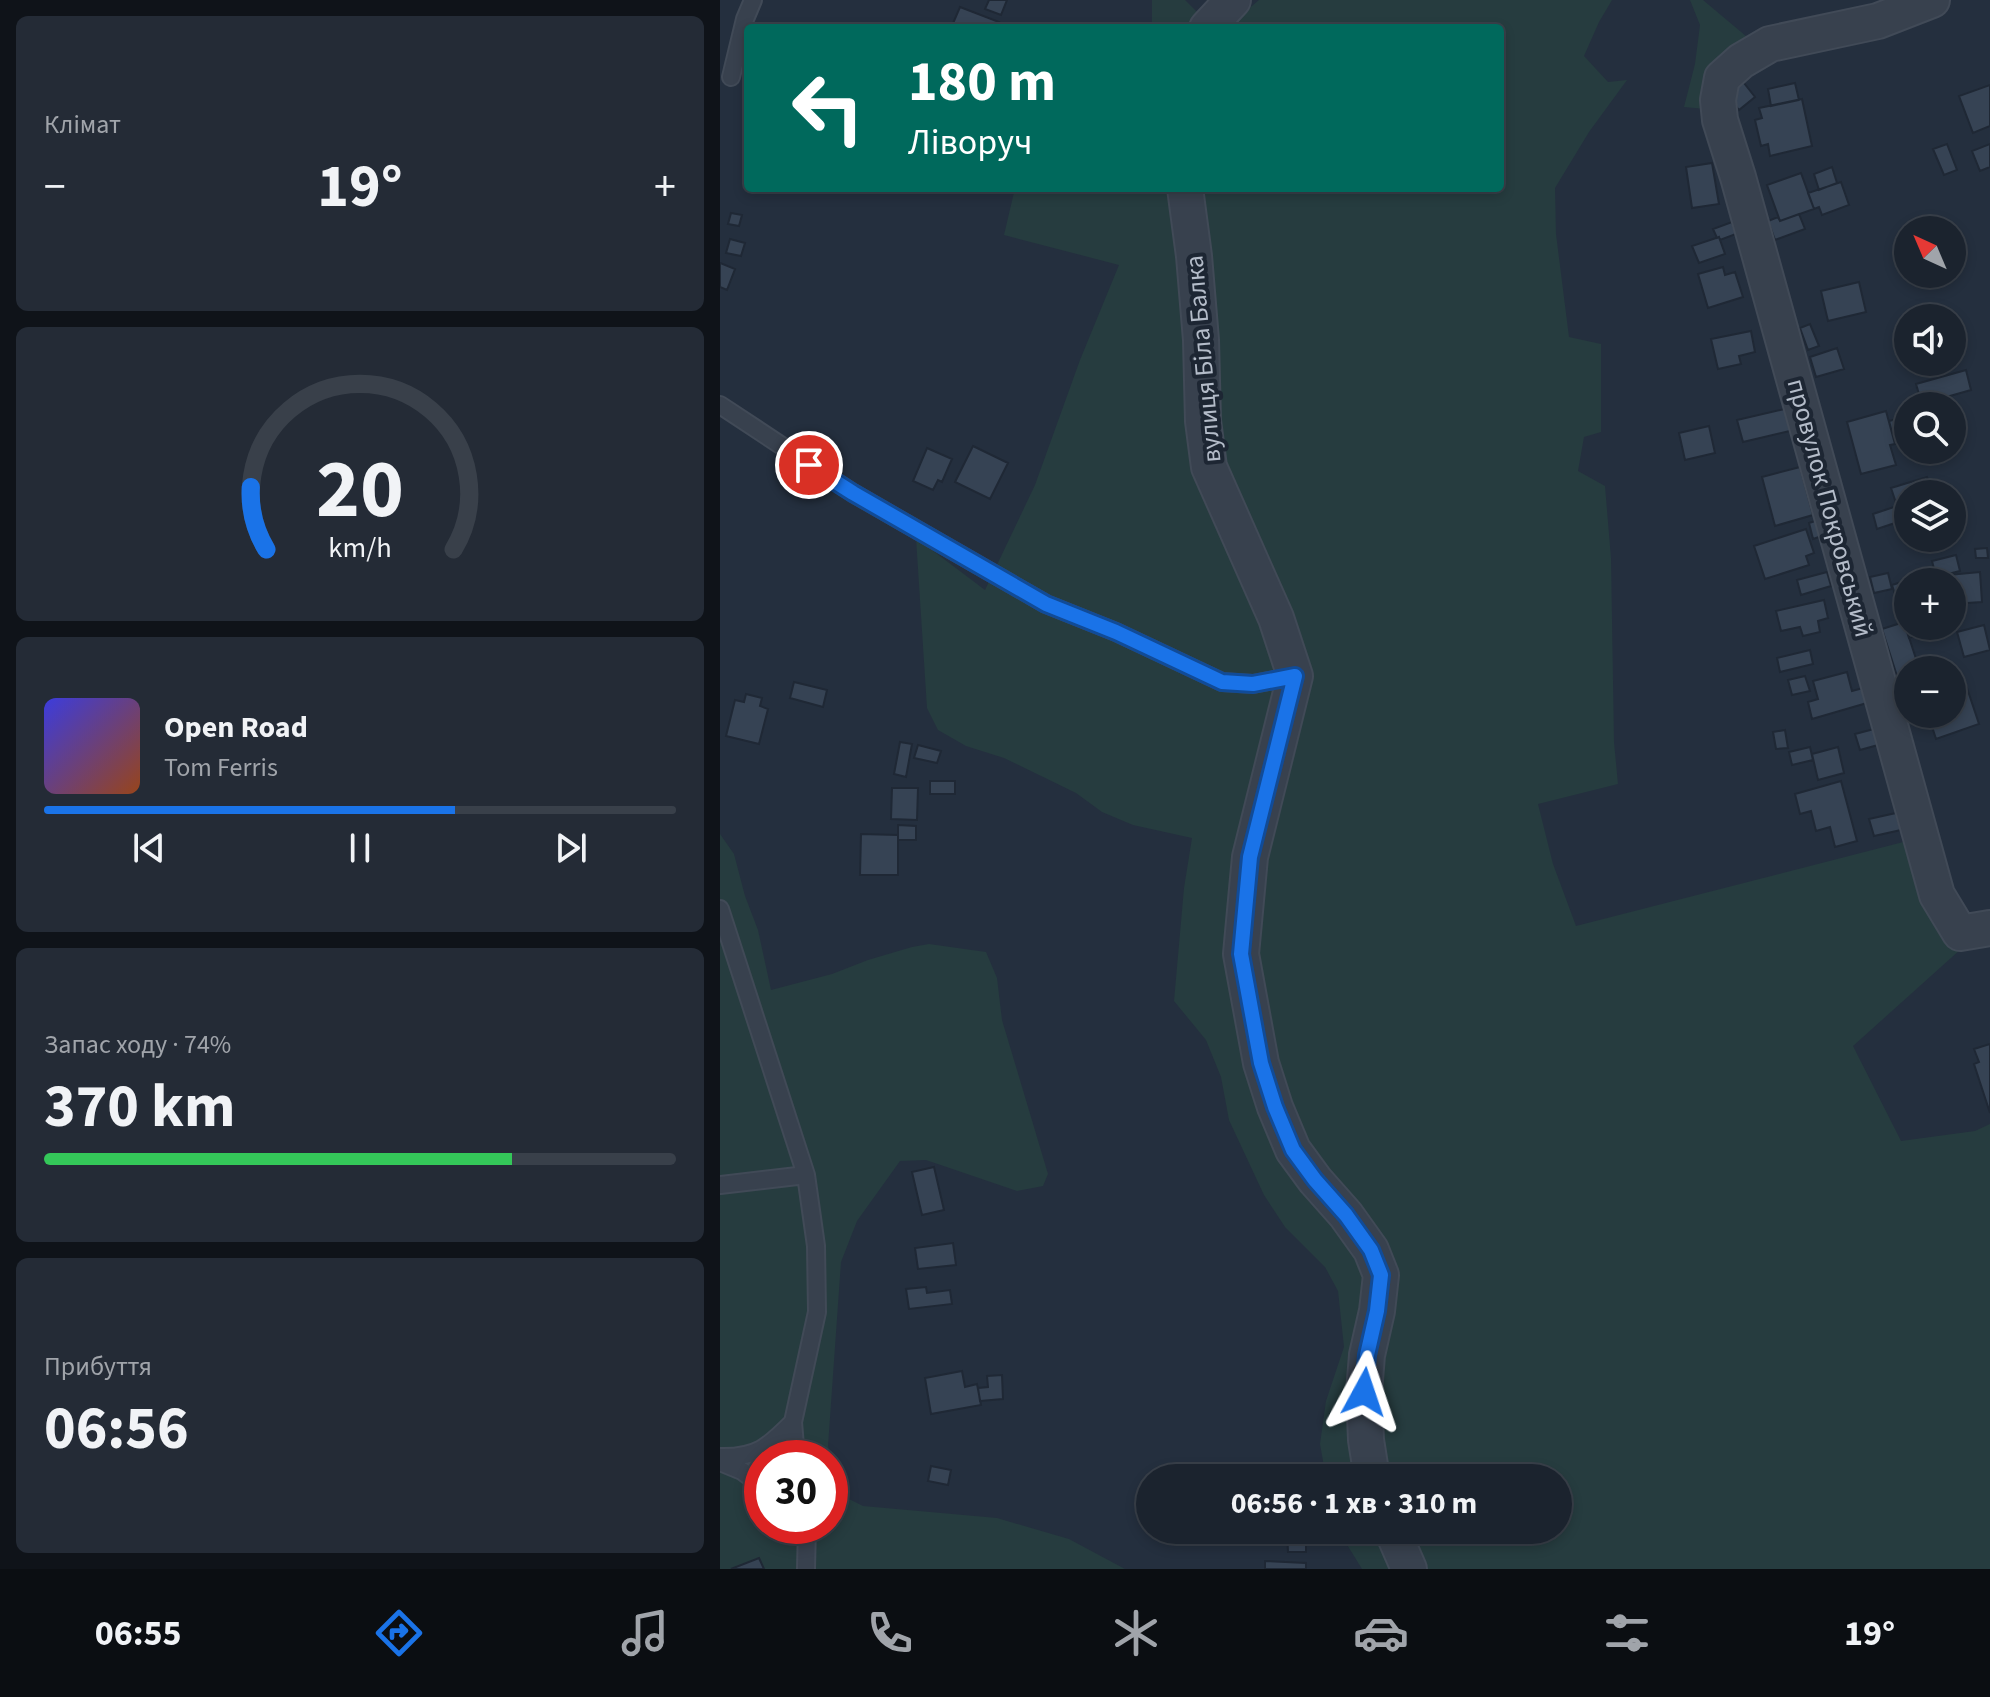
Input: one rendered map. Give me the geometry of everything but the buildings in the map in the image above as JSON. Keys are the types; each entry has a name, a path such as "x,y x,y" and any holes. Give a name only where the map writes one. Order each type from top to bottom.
{"street":[{"path":"1211,24 1233,0"},
{"name":"провулок Покровський","path":"1932,0 1878,21 1770,44 1741,61 1722,78 1718,100 1720,120 1937,895 1975,931"},
{"name":"вулиця Біла Балка","path":"1186,192 1194,256 1201,340 1203,421 1209,467 1276,618 1295,676"},
{"path":"1295,676 1250,857 1241,954 1261,1063 1293,1150 1371,1250 1381,1275 1364,1392 1370,1464"},
{"path":"1398,1544 1409,1569"}],"lane":[{"path":"731,77 745,19 753,0"},
{"path":"720,405 853,493 1046,604 1116,632 1222,682 1253,684 1295,676"},
{"path":"720,909 726,949 806,1175 816,1246 817,1312 793,1422 794,1440"},
{"path":"720,1185 806,1175"},
{"path":"720,1459 743,1457 771,1444 793,1422"},
{"path":"720,1459 744,1472"},
{"path":"806,1569 807,1544"}],"green space":[{"path":"1152,0 1185,0 1209,24 1152,24"},
{"path":"1259,0 1612,0 1584,56 1608,82 1627,80 1589,132 1555,188 1556,234 1569,337 1601,344 1601,432 1584,437 1578,471 1605,486 1611,558 1614,742 1618,784 1538,804 1553,864 1576,926 1915,839 1961,949 1853,1046 1901,1141 1975,1131 1990,1124 1990,1569 1362,1569 1347,1544 1572,1544 1572,1464 1324,1464 1320,1444 1326,1401 1344,1347 1338,1291 1325,1267 1285,1227 1264,1195 1229,1120 1221,1077 1206,1040 1174,1001 1184,888 1192,838 1133,825 1102,812 1076,793 1004,758 966,746 938,730 927,708 916,538 985,590 1035,485 1080,360 1119,265 1004,235 1014,192 1504,192 1504,24 1231,24"},
{"path":"1690,0 1703,0 1753,42 1706,109 1684,107 1695,64 1700,25"},
{"path":"720,834 734,854 758,930 771,990 832,974 912,947 929,944 986,952 997,978 1002,1020 1048,1174 1043,1186 1017,1191 926,1160 900,1161 857,1221 841,1262 828,1440 744,1440 744,1544 848,1544 848,1497 863,1506 997,1518 1069,1539 1125,1569 720,1569"}],"route":[{"path":"809,465 1046,604 1116,632 1222,682 1253,684 1295,676 1250,857 1241,954 1261,1063 1293,1150 1371,1250 1381,1275 1364,1392"}]}
